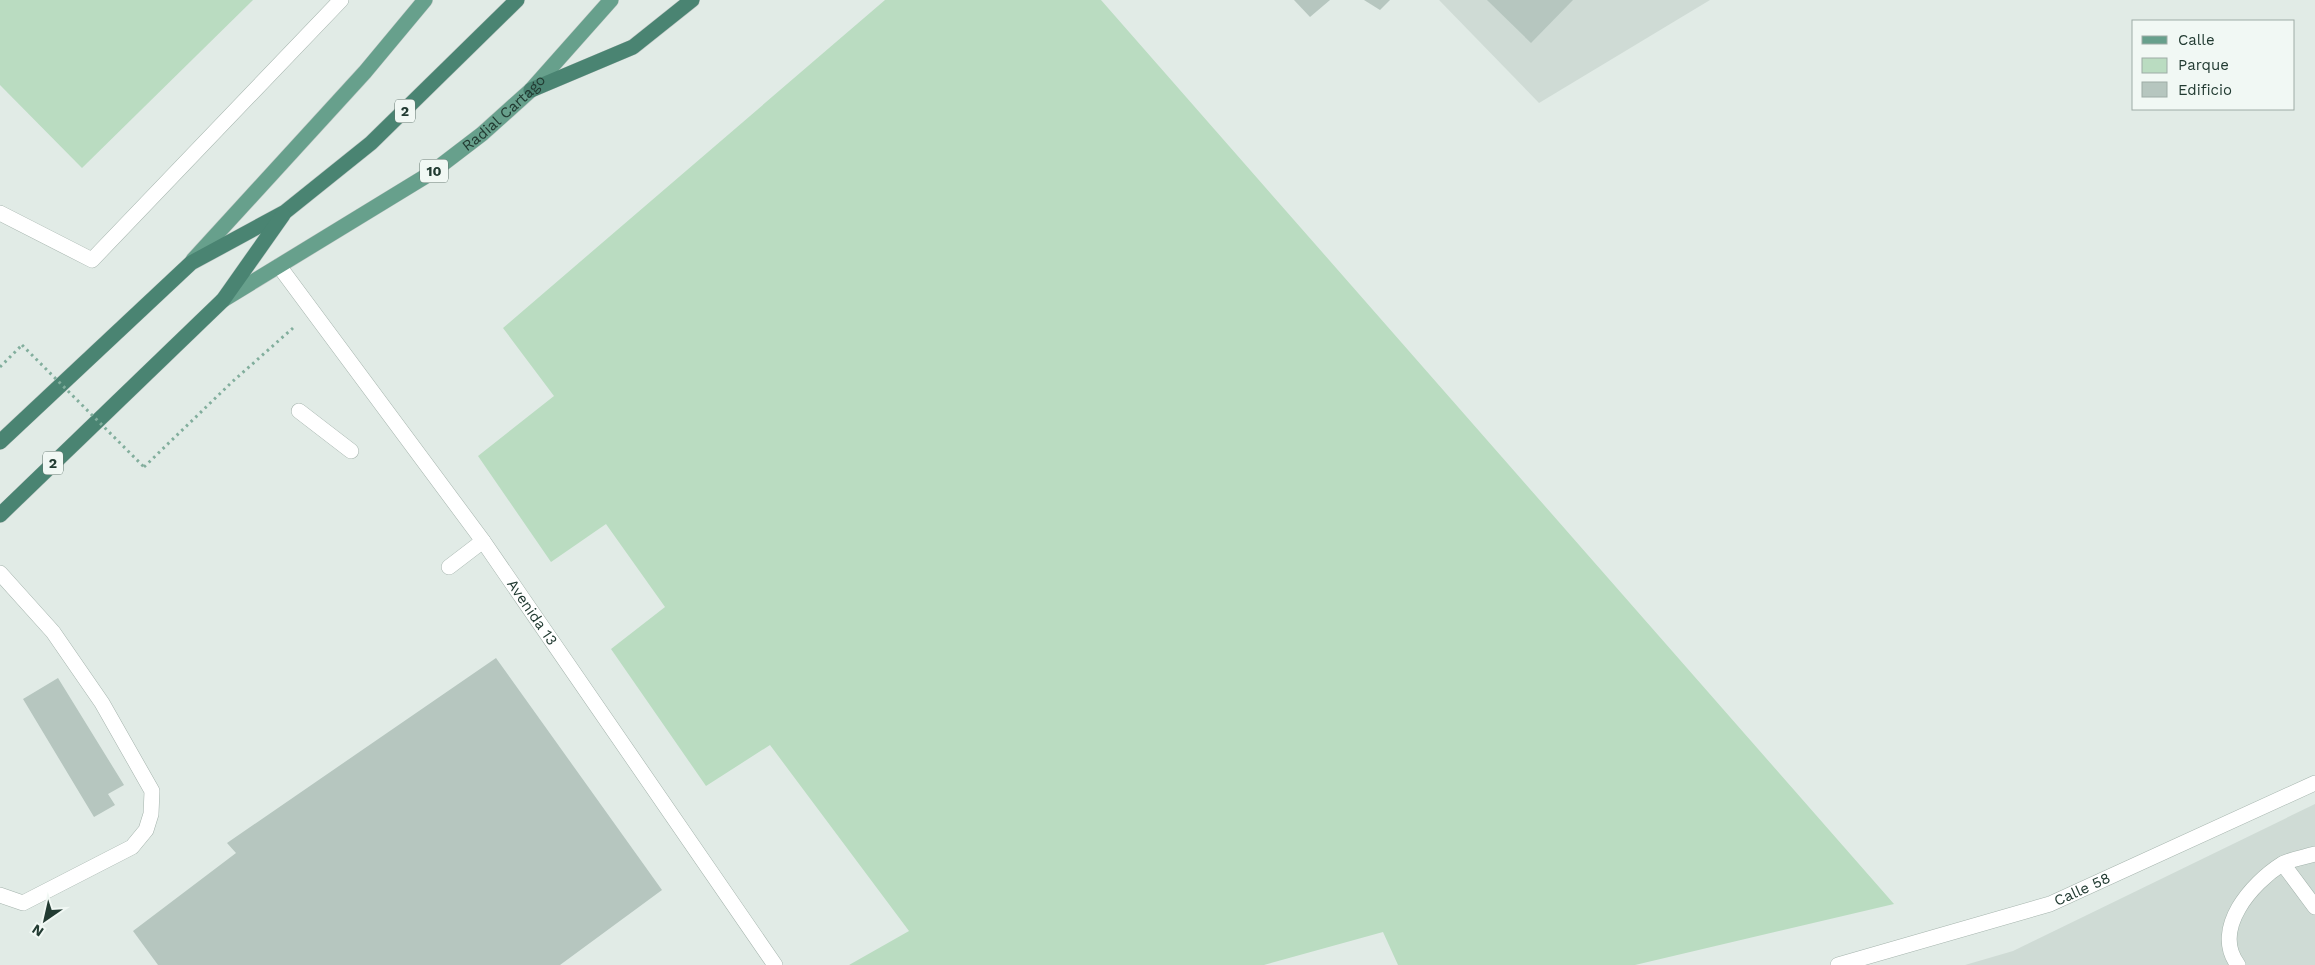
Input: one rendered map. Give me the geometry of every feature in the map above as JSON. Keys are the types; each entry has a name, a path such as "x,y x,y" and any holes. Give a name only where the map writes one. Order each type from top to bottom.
{"highway":[{"name":"2","path":"0,442 191,263 286,212 371,143 517,0"},
{"path":"531,90 633,47 692,0"},
{"name":"2","path":"0,515 223,300 286,212"}],"main road":[{"path":"191,263 365,72 425,0"},
{"name":"Radial Cartago","path":"223,300 431,173 482,134 531,90 611,0"}],"street":[{"path":"0,213 92,260 341,0"},
{"name":"Avenida 13","path":"279,266 483,541 775,965"},
{"path":"299,410 351,451"},
{"path":"449,567 483,541"},
{"path":"0,573 58,640 102,702 152,792 151,814 146,830 132,847 23,903 0,895"},
{"name":"Calle 58","path":"1838,965 2050,904 2315,783"},
{"path":"2238,965 2234,960 2229,931 2243,898 2283,864 2315,854"},
{"path":"2283,864 2315,906"}],"path":[{"path":"0,367 22,345 144,467 232,382 312,311"}],"shaded area":[{"path":"1439,0 1710,0 1539,103"},
{"path":"2315,804 2315,965 1965,965 2013,951"}],"green space":[{"path":"0,0 253,0 82,168 0,85"},
{"path":"885,0 1101,0 1894,904 1635,965 1398,965 1383,932 1264,965 849,965 909,931 770,745 706,786 611,649 665,607 606,524 551,562 478,456 554,396 503,328"}],"building":[{"path":"1294,0 1330,0 1310,17"},
{"path":"1364,0 1390,0 1380,10"},
{"path":"1487,0 1573,0 1531,43"},
{"path":"496,658 662,890 560,965 158,965 133,931 236,853 227,843"},
{"path":"58,678 124,785 108,794 115,805 94,817 23,699"}]}
